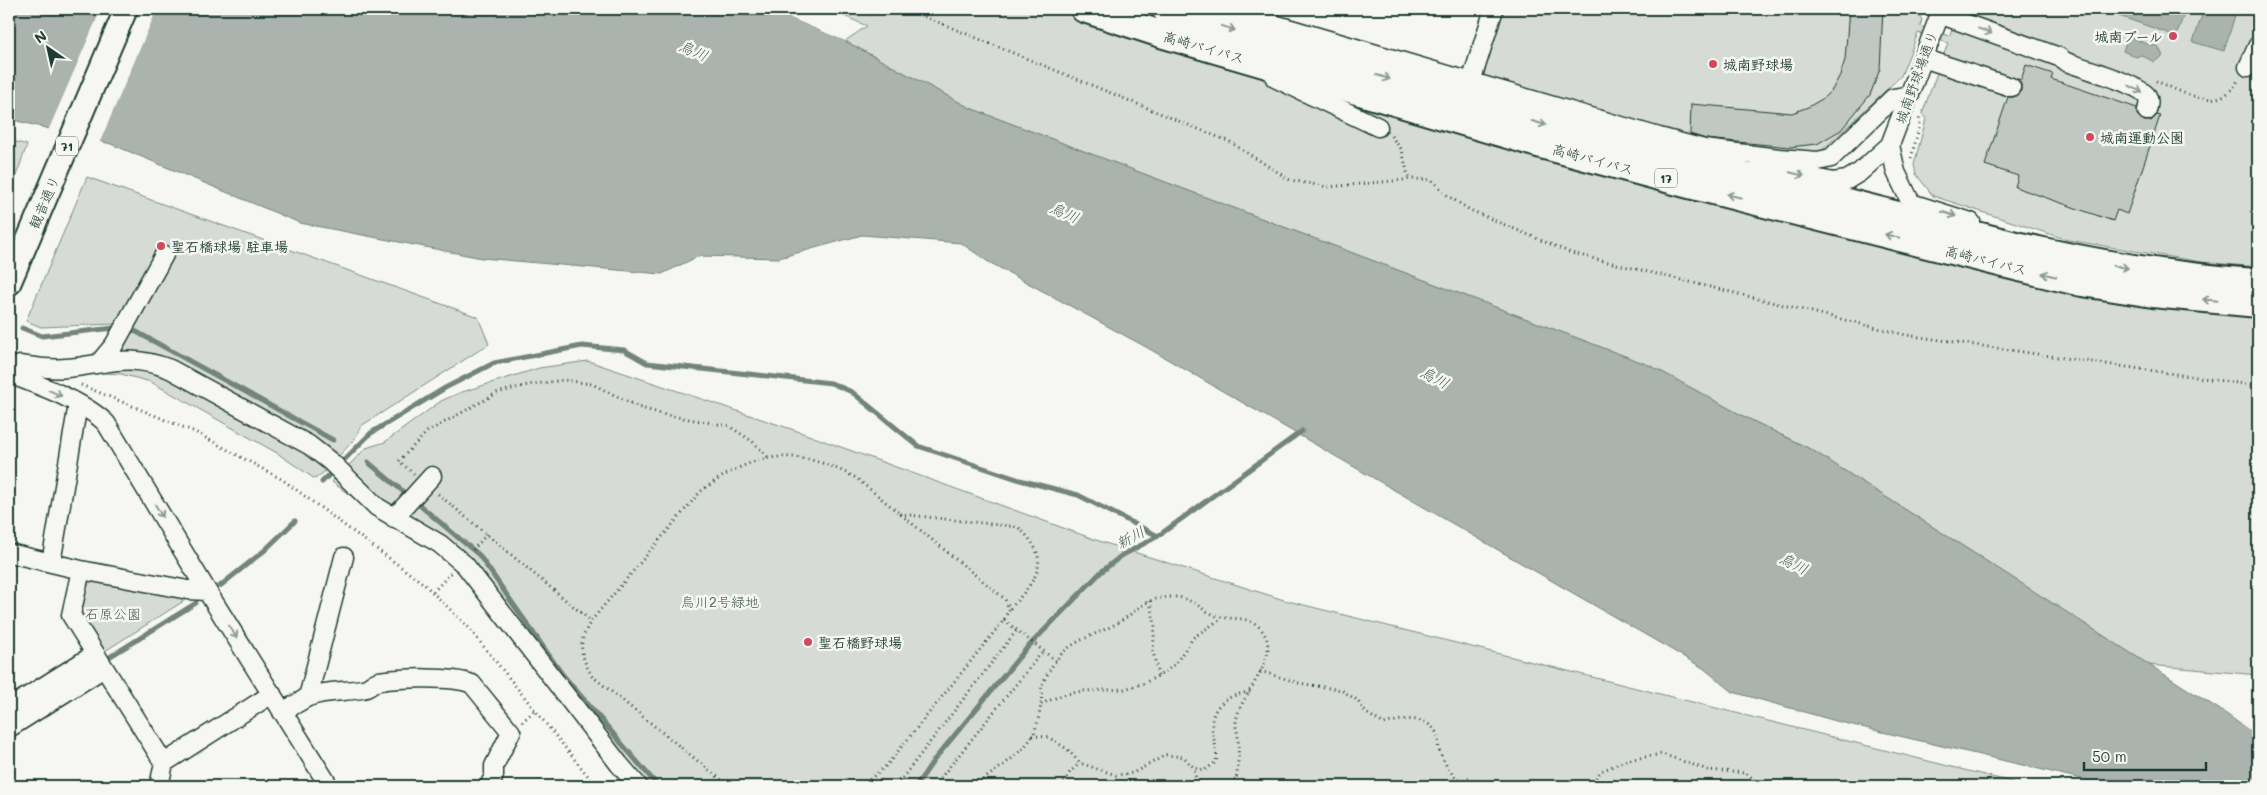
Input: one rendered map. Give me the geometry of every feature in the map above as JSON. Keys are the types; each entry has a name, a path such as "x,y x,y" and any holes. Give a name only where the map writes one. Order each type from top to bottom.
{"highway":[{"name":"高崎バイパス","path":"1084,9 1275,68 1564,151 2011,266 2082,283 2153,294 2258,304"},
{"name":"高崎バイパス","path":"1165,9 1496,110 1696,164 2020,246 2088,262 2163,274 2258,282"}],"main road":[{"name":"観音通り","path":"9,284 126,9"}],"street":[{"path":"1223,9 1704,149 1818,161 1831,158 1894,98 1910,94"},
{"path":"1471,82 1494,9"},
{"path":"1940,11 2133,87 2147,95 2149,101 2147,111"},
{"name":"城南野球場通り","path":"1890,145 1940,11"},
{"path":"2248,67 2258,45"},
{"path":"1923,58 2011,88"},
{"path":"1275,68 1276,78 1378,127"},
{"path":"1696,164 1734,164 1769,167 1834,182 1847,180 1860,172 1890,145 1896,172 1911,203 1967,220 2020,246"},
{"path":"99,363 114,346 164,255"},
{"path":"329,786 207,591 106,424 96,413 9,374 14,368 20,365 66,368 113,360 153,362 170,369 309,445 337,468 377,507 440,544 465,565 618,764 638,786"},
{"path":"51,563 78,404"},
{"path":"394,518 429,480"},
{"path":"9,553 81,570 188,590 207,591"},
{"path":"308,697 344,557"},
{"path":"81,570 71,615 164,763 159,786"},
{"path":"9,708 100,661"},
{"path":"9,728 100,661"},
{"path":"282,712 319,693 365,689 378,681 463,680 472,684 511,732 494,766 496,783"},
{"path":"164,763 272,694"}],"path":[{"path":"906,9 1230,142 1290,180 1328,187 1409,180 1432,180 1448,196 1470,210 1571,253 1897,333 2050,358 2258,386"},
{"path":"1910,162 1920,125 1918,110"},
{"path":"1378,127 1390,136 1402,150 1409,180"},
{"path":"591,621 429,480 399,461 427,432 497,393 528,384 564,380 592,384 641,408 666,415 729,426 752,441 768,457"},
{"path":"729,786 592,676 582,657 582,636 591,621 700,492 719,478 747,464 768,457 811,459 834,466 856,478 1005,600 1009,609 1004,620 887,765 862,786"},
{"path":"900,514 1018,527 1029,537 1038,554 1039,570 1034,581 1007,614"},
{"path":"433,592 452,572"},
{"path":"975,786 1019,751 1032,736 1041,704 1042,685 1063,651 1080,639 1113,626 1139,606 1157,598 1178,597 1194,603 1218,617 1248,619 1260,627 1266,638 1268,652 1266,664 1260,671 1235,726 1238,736 1236,786"},
{"path":"1150,601 1155,625 1153,651 1158,676"},
{"path":"1041,704 1062,695 1082,690 1124,689 1142,684 1158,676 1174,664 1194,637 1222,617"},
{"path":"1004,620 1056,660"},
{"path":"896,786 1018,630"},
{"path":"934,786 1043,651"},
{"path":"1260,671 1299,682 1342,690 1357,700 1366,713 1384,724 1401,719 1424,721 1437,734 1439,749 1446,766 1457,780 1468,779 1491,786"},
{"path":"1194,768 1205,770 1216,762 1218,753 1212,725 1215,713 1222,703 1234,694 1250,692"},
{"path":"1032,736 1048,737 1067,749 1080,763 1116,775 1133,773 1166,755 1184,757 1194,768 1196,779 1193,786"},
{"path":"1590,786 1601,771 1627,760 1662,754 1708,770 1746,773 1762,786"},
{"path":"1061,786 1070,772 1080,763"}],"green space":[{"path":"828,9 1068,9 1247,68 1276,89 1297,85 2258,316 2258,675 2149,665 1812,450 1745,417 1651,366 970,108 845,41 867,26"},
{"name":"城南運動公園","path":"1501,9 1916,9 1922,20 1920,26 1949,36 1961,9 2258,9 2258,267 2201,262 2068,240 1933,196 1916,174 1914,165 1926,119 1922,114 1948,43 1918,33 1901,76 1819,153 1802,155 1684,138 1484,81 1479,71"},
{"path":"9,140 27,145 9,196"},
{"name":"烏川2号緑地","path":"87,177 478,317 489,344 361,426 354,440 337,458 347,467 366,448 385,442 441,401 459,393 539,368 588,361 797,431 1099,541 1284,600 2028,786 631,786 461,571 440,552 388,523 332,482 335,478 328,469 315,479 277,453 151,382 121,374 89,372 84,362 106,342 115,324 41,327 26,321"},
{"name":"石原公園","path":"89,580 187,599 105,651 81,614"}],"water":[{"name":"烏川","path":"9,9 769,9 845,41 970,108 1651,366 1745,417 1812,450 2225,713 2258,737 2258,786 2111,786 1836,721 1733,692 1703,668 1146,347 987,261 961,243 862,235 779,258 699,256 662,274 482,258 300,223 111,144 9,119"},
{"path":"2099,9 2186,9 2176,36"},
{"path":"2204,9 2237,9 2224,51 2193,42"},
{"path":"2128,36 2158,46 2163,56 2154,62 2141,55 2136,57 2123,51"}],"pier":[{"path":"101,9 157,9 99,144 48,131"},
{"path":"769,9 775,9 847,40 845,41"}],"building":[{"path":"1849,9 1883,9 1880,69 1870,95 1841,130 1817,144 1790,147 1706,139 1690,134 1691,104 1792,113 1822,99 1832,90 1845,60"},
{"path":"2026,65 2053,74 2051,79 2137,108 2137,115 2144,121 2151,121 2157,115 2160,116 2127,214 2117,210 2113,221 2015,187 2018,176 1985,165 2008,97 2014,97 2021,91 2021,84 2016,78 2021,80"}],"waterway":[{"path":"22,328 42,336 114,328"},
{"path":"133,330 333,440"},
{"path":"322,482 371,433 445,388 494,363 582,346 624,350 647,363 831,383 852,392 918,446 1020,480 1078,495 1158,536"},
{"name":"新川","path":"916,786 934,760 1025,650 1101,572 1121,556 1158,536 1302,431"},
{"path":"368,462 479,555 562,674 658,786"},
{"path":"220,586 265,550 295,521"},
{"path":"111,656 196,603"}],"place":[{"name":"城南プール","path":"2173,36"},
{"name":"城南野球場","path":"1713,64"},
{"name":"城南運動公園","path":"2090,137"},
{"name":"聖石橋球場 駐車場","path":"161,246"},
{"name":"聖石橋野球場","path":"808,642"}]}
